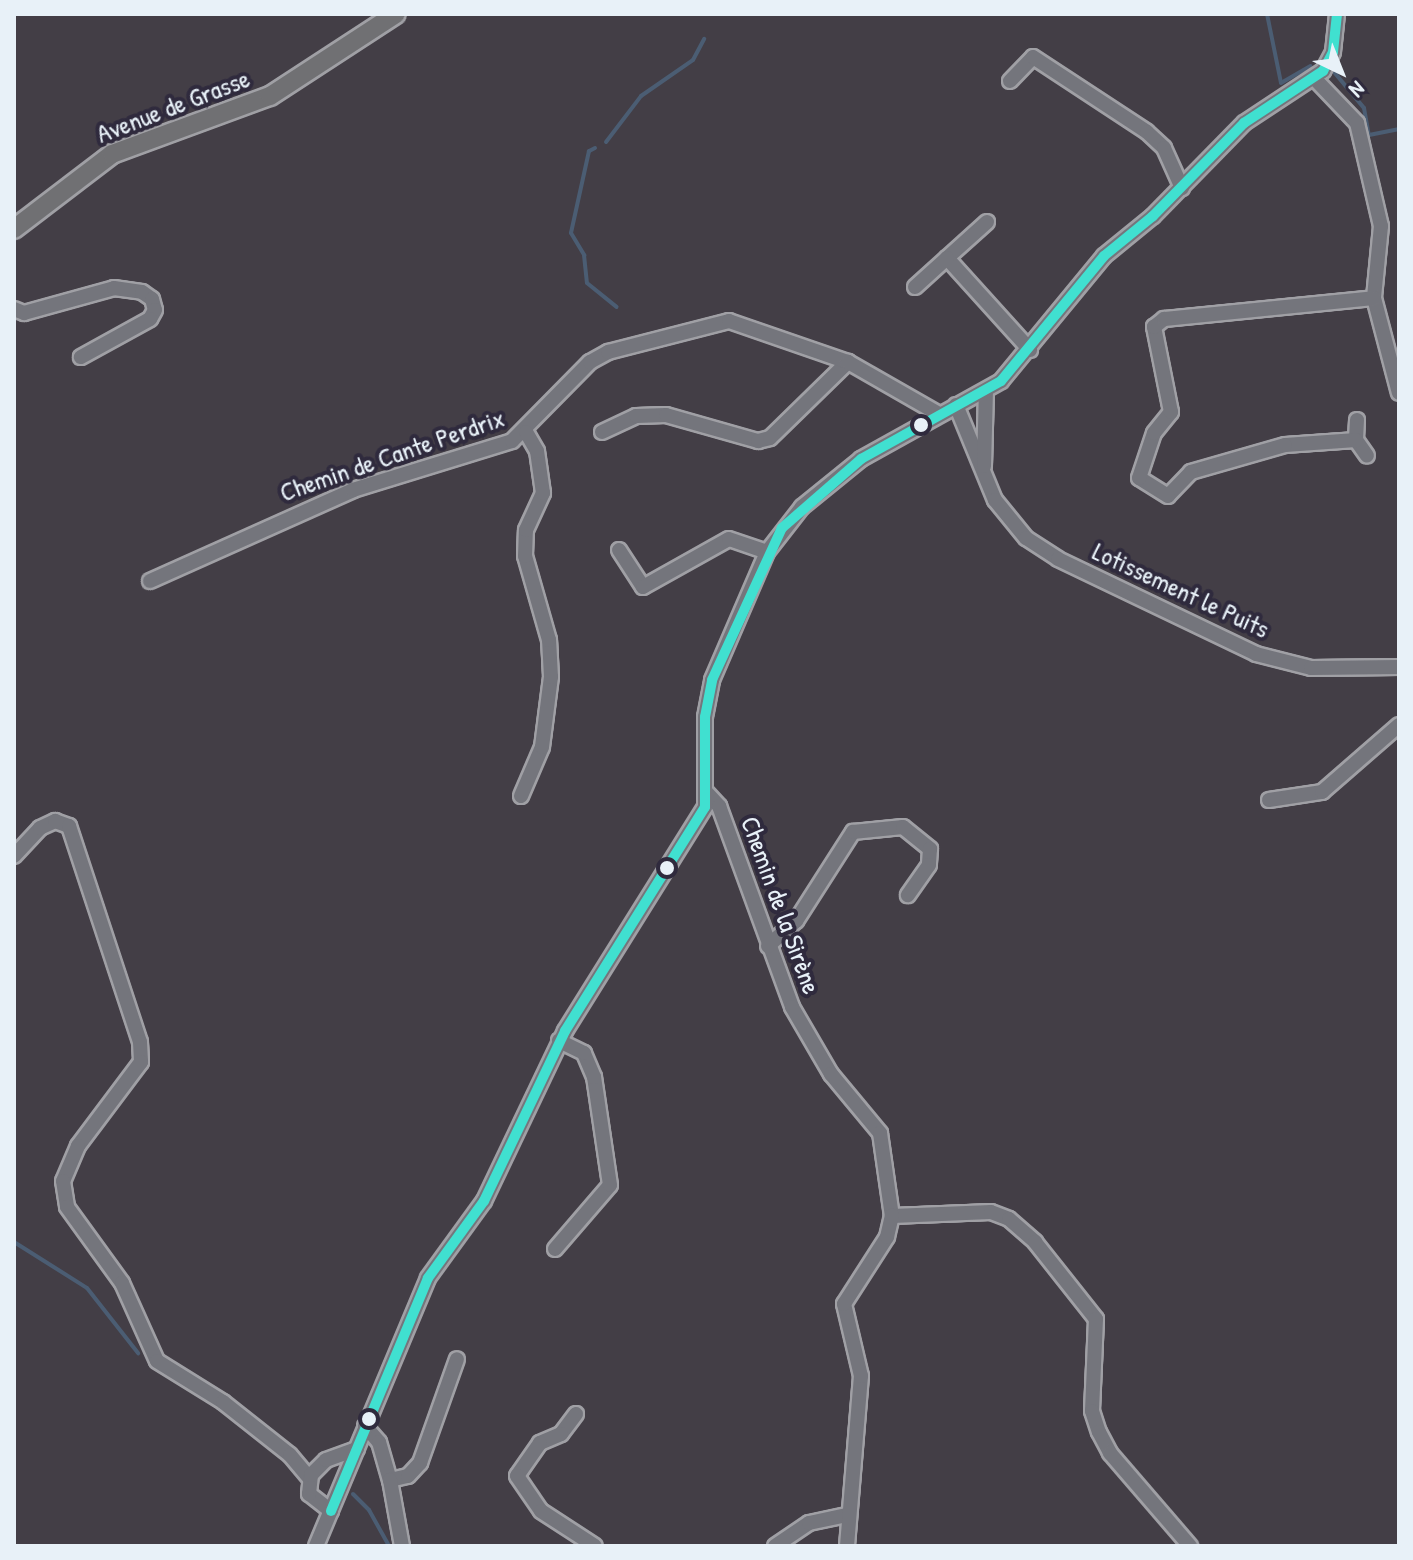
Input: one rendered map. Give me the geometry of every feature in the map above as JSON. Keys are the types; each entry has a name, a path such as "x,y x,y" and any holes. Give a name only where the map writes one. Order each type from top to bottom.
{"main road":[{"name":"Avenue de Grasse","path":"14,229 112,154 270,96 396,14"}],"street":[{"path":"316,1546 428,1278 503,1168 559,1041 683,846 707,793 705,717 712,680 767,552 782,528 828,484 937,413 986,391 1030,350 1091,270 1182,188 1244,123 1315,79 1333,52 1337,14"},
{"path":"1010,81 1033,57 1147,132 1164,148 1182,188"},
{"path":"1315,79 1357,123 1381,226 1374,298 1399,393"},
{"path":"915,287 987,222"},
{"path":"947,258 1030,350"},
{"path":"14,309 24,313 114,288 142,292 152,299 155,310 150,319 81,357"},
{"path":"1356,440 1285,445 1191,472 1168,496 1139,478 1154,433 1171,412 1154,327 1164,319 1374,298"},
{"name":"Chemin de Cante Perdrix","path":"150,581 298,511 526,432 597,357 729,321 848,362 937,413"},
{"path":"602,432 636,416 666,415 758,441 770,438 848,362"},
{"path":"984,475 986,391"},
{"name":"Lotissement le Puits","path":"956,405 984,475 1010,519 1048,552 1256,654 1311,668 1399,667"},
{"path":"1357,420 1356,440 1367,456"},
{"path":"521,796 542,747 551,677 549,640 525,556 526,530 543,493 537,451 526,432"},
{"path":"619,550 643,587 729,539 767,552"},
{"path":"1269,800 1322,792 1399,725"},
{"name":"Chemin de la Sirène","path":"707,793 719,806 768,946 806,1033 880,1133 892,1216"},
{"path":"14,856 40,828 55,821 69,826 140,1042 141,1062 78,1146 63,1181 67,1207 122,1283 157,1361 223,1402 290,1455 310,1479"},
{"path":"768,946 796,921 853,832 903,827 930,849 929,865 908,895"},
{"path":"555,1249 610,1185 594,1077 584,1053 559,1041"},
{"path":"847,1546 846,1515 861,1376 844,1304 887,1237 892,1216 991,1212 1009,1219 1035,1242 1096,1319 1092,1411 1099,1432 1110,1453 1190,1546"},
{"path":"390,1480 408,1476 420,1463 457,1359"},
{"path":"576,1414 561,1434 540,1443 517,1476 541,1511 595,1546"},
{"path":"365,1426 379,1442 390,1480 402,1546"},
{"path":"331,1511 309,1494 310,1479 322,1464 357,1449"},
{"path":"290,1455 322,1464"},
{"path":"775,1546 809,1523 846,1515"}],"waterway":[{"path":"1267,14 1281,83 1311,66"},
{"path":"606,142 641,96 693,60 704,39"},
{"path":"1334,72 1364,108 1369,135 1399,129"},
{"path":"595,148 589,151 571,233 584,255 587,283 617,307"},
{"path":"14,1242 87,1288 138,1353"},
{"path":"353,1494 369,1510 389,1546"}],"transit line":[{"path":"331,1511 428,1278 484,1201 565,1031 705,807 705,717 712,680 782,528 861,459 1001,381 1104,256 1153,216 1244,123 1323,71 1333,52 1337,14"}]}
